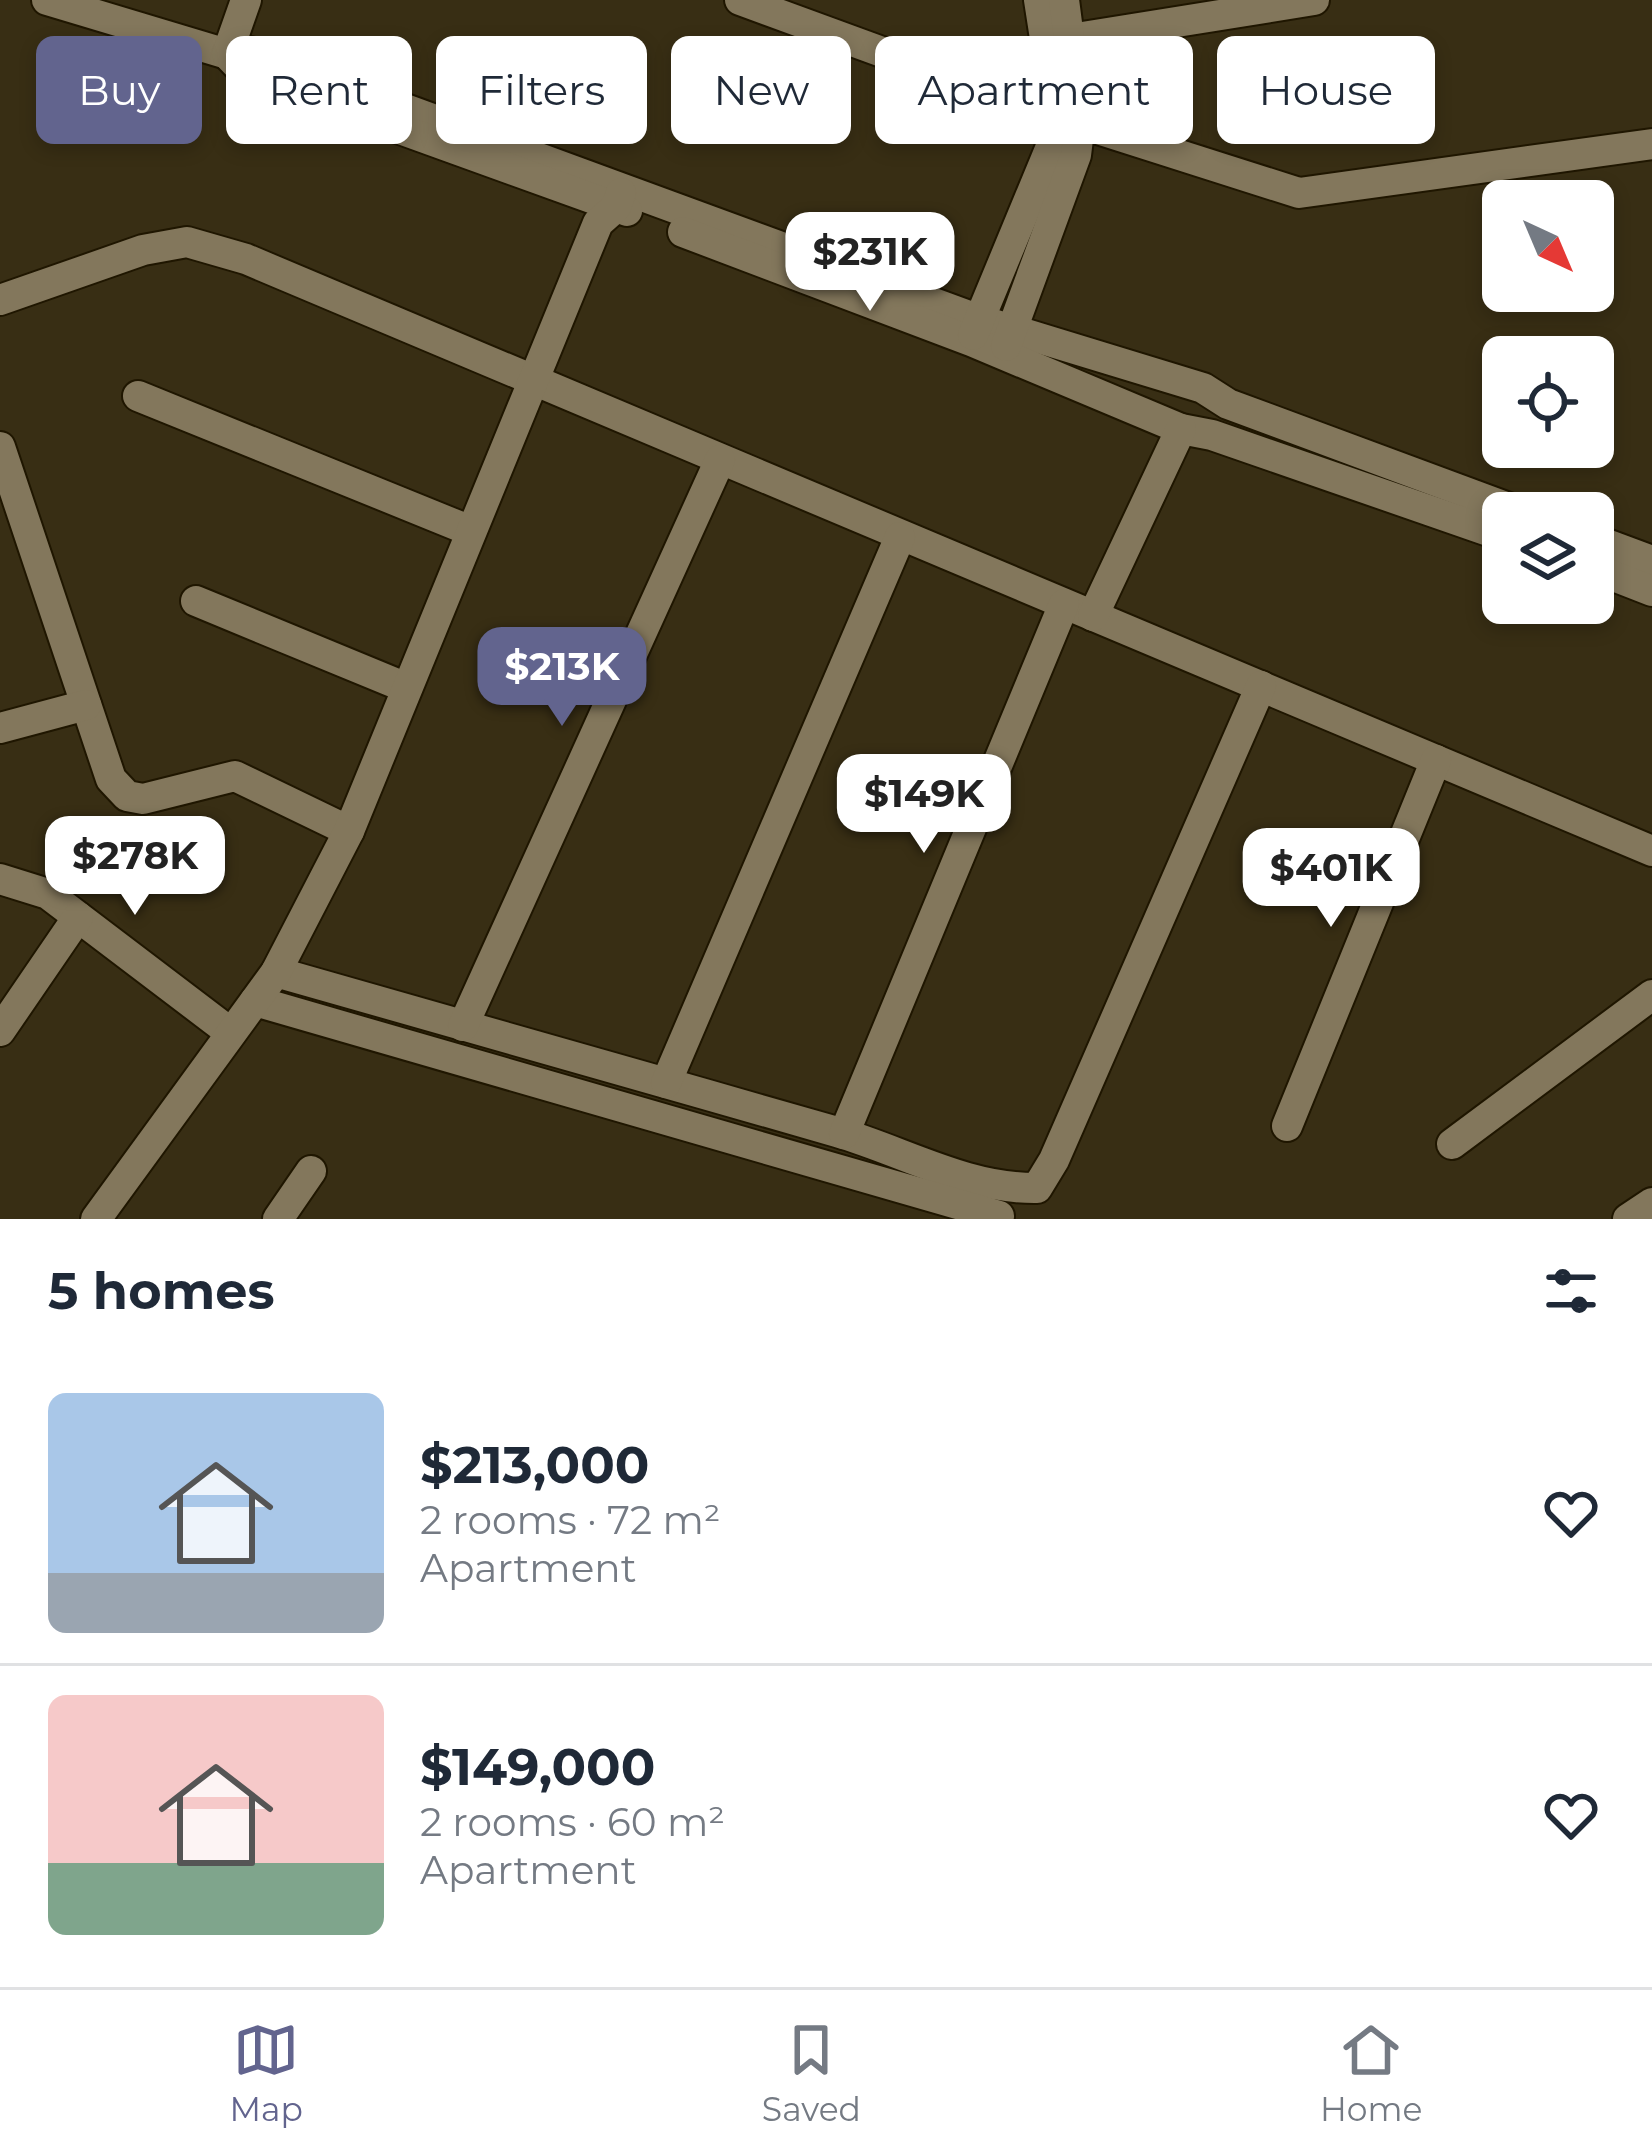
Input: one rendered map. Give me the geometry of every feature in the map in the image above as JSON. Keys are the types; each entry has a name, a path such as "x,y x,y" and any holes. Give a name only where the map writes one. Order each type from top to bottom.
{"street":[{"path":"47,0 226,54"},
{"path":"233,36 246,0"},
{"path":"740,0 875,49"},
{"path":"1039,0 1055,36"},
{"path":"1060,36 1064,0"},
{"path":"1110,36 1314,0"},
{"path":"412,116 1007,342 1181,429 1212,435 1482,529"},
{"path":"976,330 1054,144"},
{"path":"1007,342 1076,155 1073,144"},
{"path":"1144,144 1299,193 1652,144"},
{"path":"96,1219 275,972 349,831 598,224 619,197"},
{"path":"0,300 142,250 187,242 245,259 1652,851"},
{"path":"1007,342 1203,388 1228,404 1482,498"},
{"path":"1147,413 1164,377"},
{"path":"137,395 471,531"},
{"path":"1212,435 1228,404"},
{"path":"1093,616 1181,429"},
{"path":"0,446 111,779 127,796 143,799 235,776 349,831"},
{"path":"464,1026 720,460"},
{"path":"666,1083 900,537"},
{"path":"1614,552 1647,573"},
{"path":"1614,570 1647,573"},
{"path":"196,601 407,688"},
{"path":"844,1134 1064,604"},
{"path":"275,972 844,1134 972,1180 1006,1188 1037,1187 1054,1160 1073,1107 1261,686"},
{"path":"0,728 86,705"},
{"path":"1287,1126 1436,760"},
{"path":"0,879 48,894 231,1033"},
{"path":"0,1031 78,917"},
{"path":"1452,1144 1652,995"},
{"path":"255,1000 999,1216"},
{"path":"278,1219 311,1171"},
{"path":"1628,1219 1652,1203"}]}
